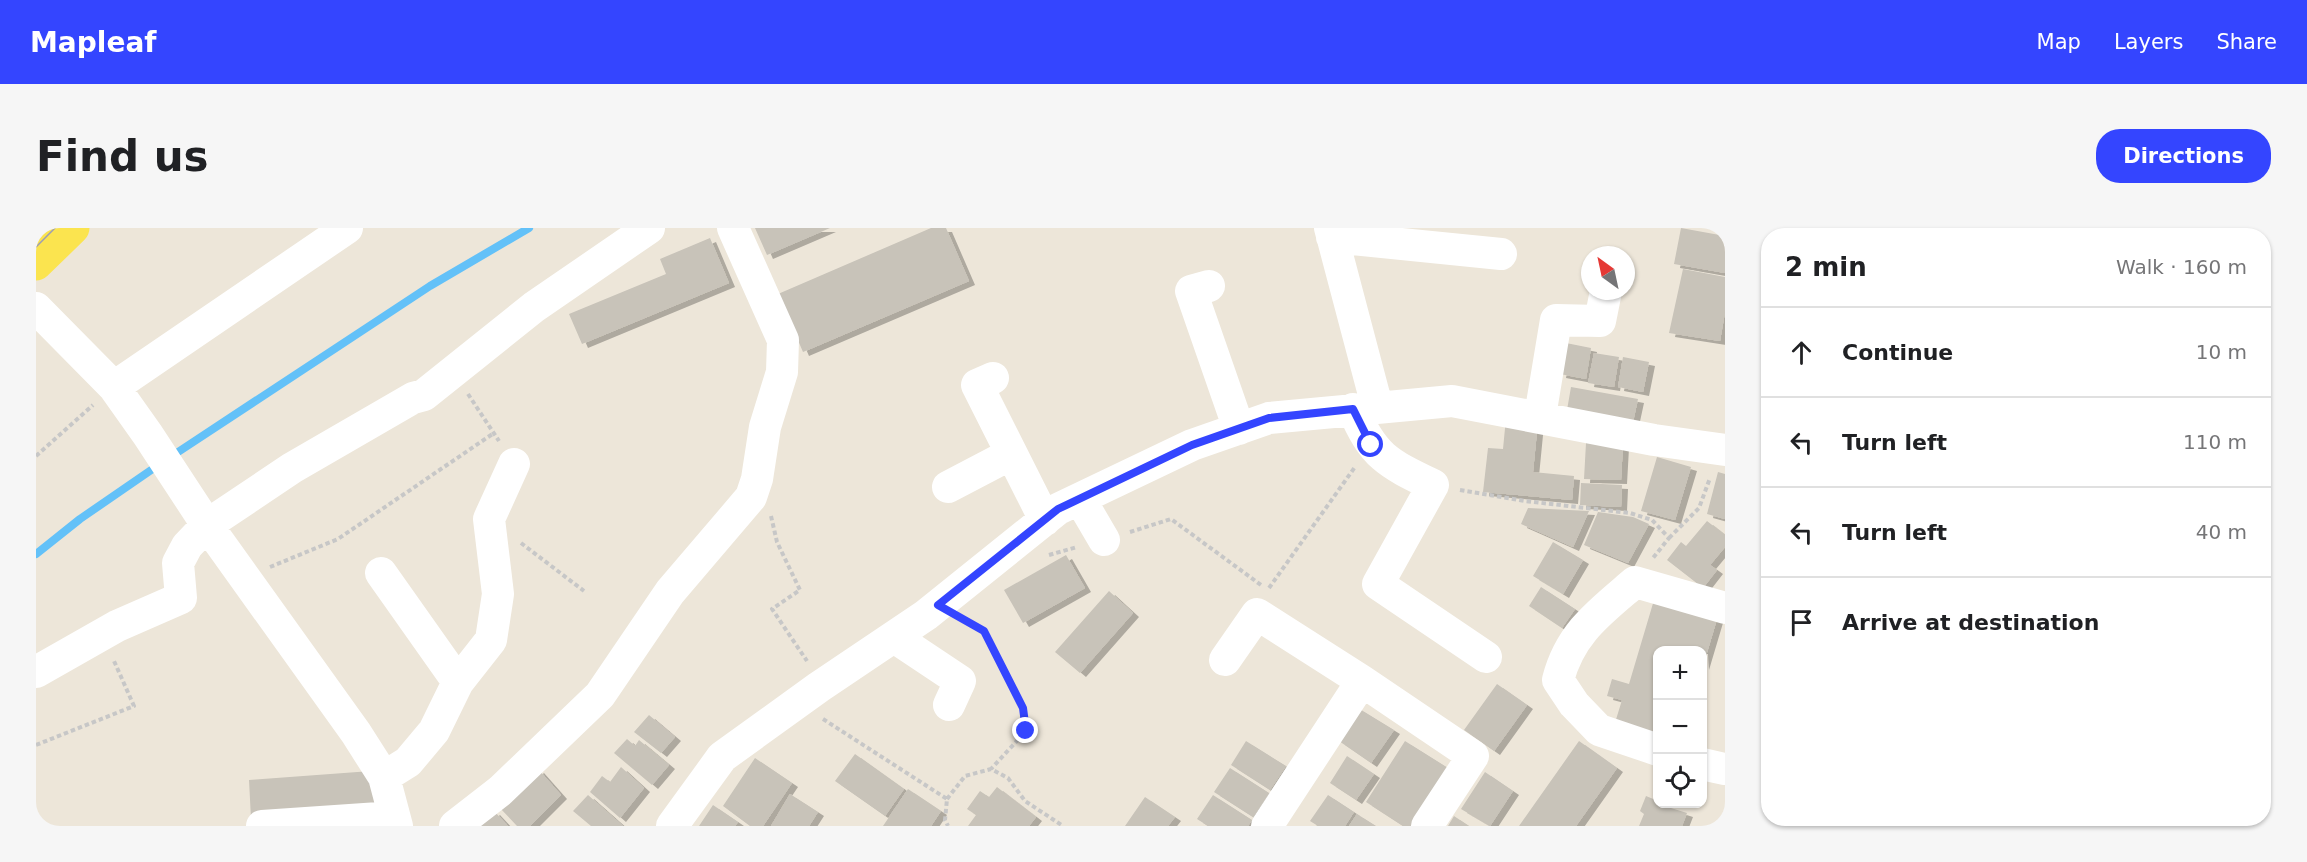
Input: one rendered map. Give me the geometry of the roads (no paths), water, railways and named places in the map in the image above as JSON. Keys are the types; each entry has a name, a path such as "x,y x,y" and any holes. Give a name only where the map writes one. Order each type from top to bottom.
{"main road":[{"path":"36,264 73,228"}],"street":[{"path":"114,387 347,228"},
{"path":"36,672 102,635 181,598 178,563 187,546 207,525 292,468 413,398 424,395 534,307 649,228"},
{"path":"455,826 500,791 600,695 670,592 751,497 757,479 765,427 782,372 783,340 733,228"},
{"path":"1486,657 1377,584 1433,485 1388,462 1371,445 1331,232 1501,254"},
{"path":"1190,292 1239,429"},
{"path":"1540,416 1557,320 1600,321 1604,300"},
{"path":"36,308 114,387 207,525 384,777 396,821 262,826"},
{"path":"993,378 977,385 1045,520"},
{"path":"672,826 722,757 808,694 938,605 1058,509 1192,445 1269,418 1365,407 1452,401 1540,416 1654,440 1722,449"},
{"path":"948,487 1011,454"},
{"path":"384,777 408,762 434,730 458,682 491,640 498,594 489,519 514,464"},
{"path":"1080,499 1104,540"},
{"path":"381,573 458,682"},
{"path":"1653,748 1599,730 1574,704 1558,680 1563,658 1585,625 1635,582 1725,608"},
{"path":"1225,660 1257,614 1473,756 1427,826"},
{"path":"894,637 960,681 949,705"},
{"path":"1267,826 1362,681"},
{"path":"1707,765 1725,770"}],"waterway":[{"path":"172,456 430,286 529,228"},
{"path":"36,554 80,519 157,466"}],"tram line":[{"path":"36,247 55,228"}]}
